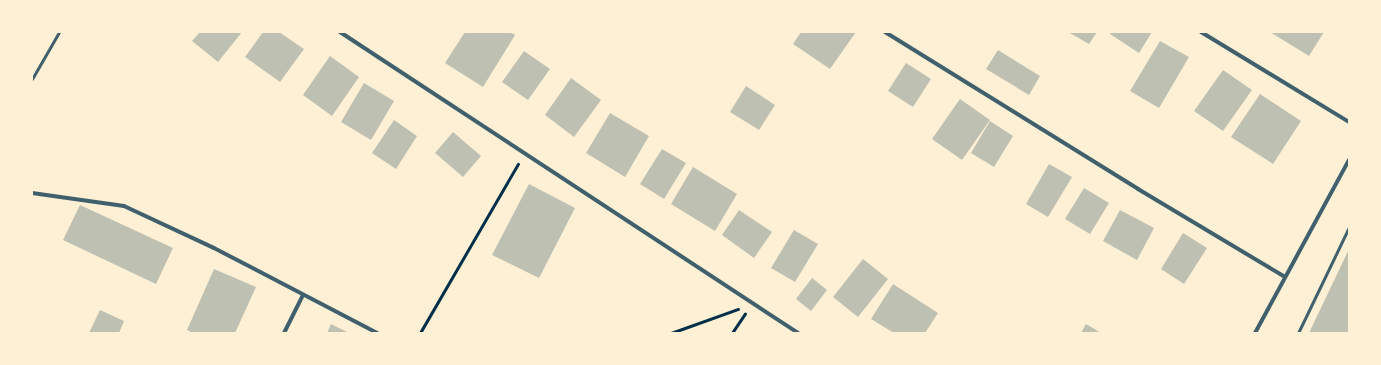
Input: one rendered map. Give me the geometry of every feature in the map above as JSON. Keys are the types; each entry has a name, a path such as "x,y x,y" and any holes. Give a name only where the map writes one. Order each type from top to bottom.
{"street":[{"path":"340,32 798,333"},
{"path":"885,32 1138,189 1285,277"},
{"path":"1201,32 1349,122"},
{"path":"1255,333 1349,160"},
{"path":"32,193 124,206 214,248 377,333"},
{"path":"284,333 303,295"}],"lane":[{"path":"32,79 59,32"},
{"path":"1298,333 1349,227"}],"path":[{"path":"420,333 524,153"},
{"path":"671,333 753,303"},
{"path":"732,333 753,303"}],"building":[{"path":"200,32 242,32 218,62 192,41"},
{"path":"263,32 279,32 304,49 280,82 245,57"},
{"path":"465,32 510,32 515,35 483,87 445,63"},
{"path":"801,32 856,32 830,69 793,44"},
{"path":"1068,32 1097,32 1089,44"},
{"path":"1111,32 1152,32 1139,53 1110,34"},
{"path":"1270,32 1324,32 1309,56"},
{"path":"1160,41 1189,57 1159,108 1130,91"},
{"path":"998,50 1040,76 1029,95 986,69"},
{"path":"524,51 550,69 528,100 502,82"},
{"path":"330,56 359,77 332,116 303,95"},
{"path":"906,63 931,79 913,107 888,91"},
{"path":"1223,70 1252,90 1223,131 1194,111"},
{"path":"571,78 601,100 574,137 545,115"},
{"path":"364,83 394,101 371,140 341,122"},
{"path":"746,86 775,105 759,130 730,112"},
{"path":"1260,94 1301,121 1273,164 1231,137"},
{"path":"960,99 990,120 962,160 932,139"},
{"path":"610,113 649,136 625,177 586,153"},
{"path":"394,120 417,136 396,169 372,153"},
{"path":"990,121 1013,136 994,167 971,153"},
{"path":"453,132 481,156 463,177 435,153"},
{"path":"662,149 686,163 664,199 640,184"},
{"path":"1049,164 1072,177 1048,217 1026,204"},
{"path":"693,167 737,194 715,231 671,204"},
{"path":"529,184 575,208 539,278 492,255"},
{"path":"1084,188 1109,203 1090,234 1065,219"},
{"path":"80,205 173,248 156,284 63,240"},
{"path":"739,210 772,232 754,258 722,235"},
{"path":"1120,210 1154,228 1137,260 1103,241"},
{"path":"794,230 818,244 795,282 771,268"},
{"path":"1183,233 1207,248 1184,284 1161,269"},
{"path":"1349,249 1349,333 1309,333"},
{"path":"863,259 888,279 858,317 833,297"},
{"path":"214,269 256,287 235,333 193,333 187,330"},
{"path":"812,278 827,290 811,311 796,299"},
{"path":"893,284 938,313 925,333 894,333 871,319"},
{"path":"100,310 124,321 119,333 89,333"},
{"path":"331,324 349,333 327,333"},
{"path":"1086,324 1101,333 1081,333"}]}
